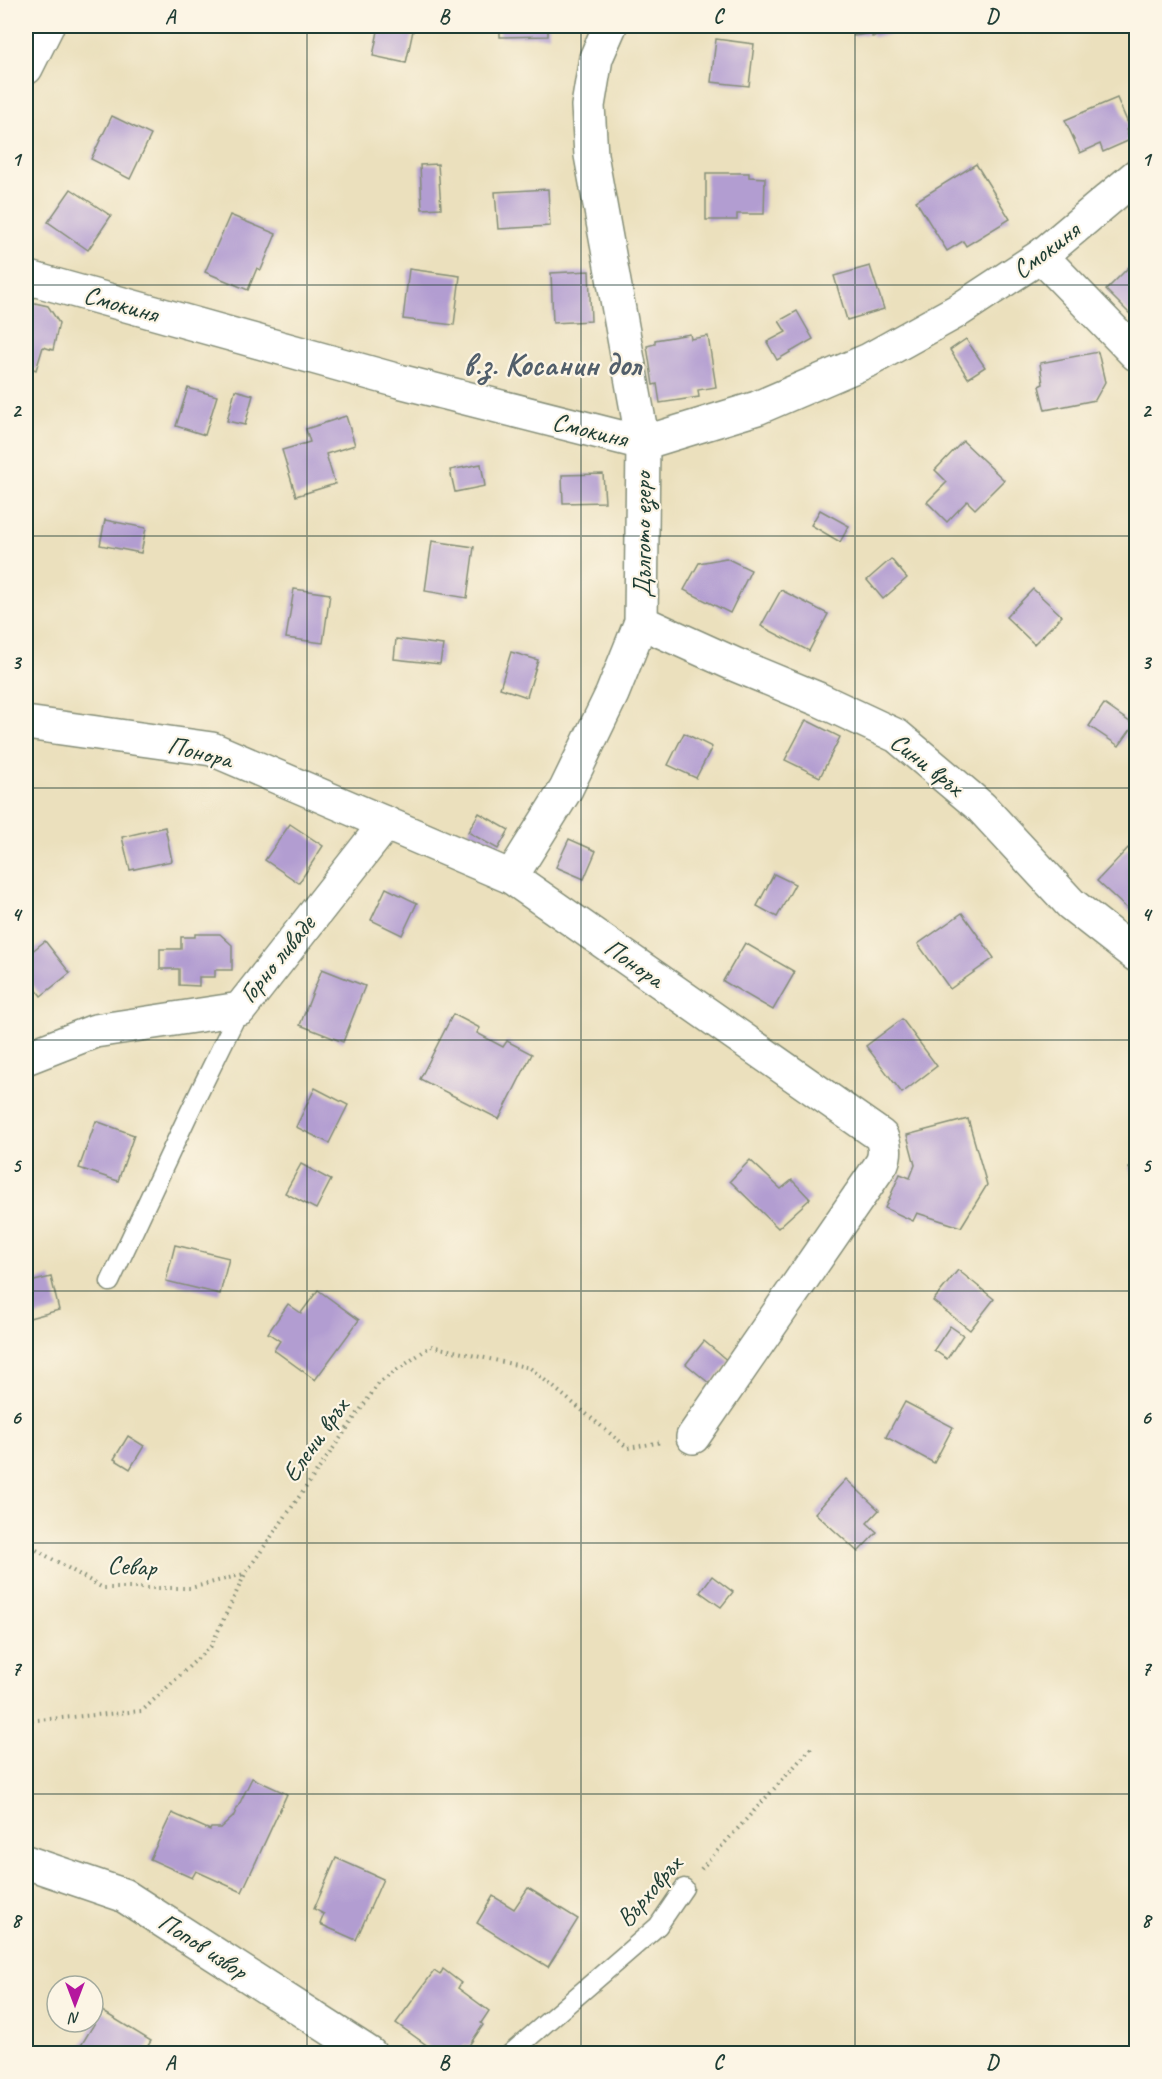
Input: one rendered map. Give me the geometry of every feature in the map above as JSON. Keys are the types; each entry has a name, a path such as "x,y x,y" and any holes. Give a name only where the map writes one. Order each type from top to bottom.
{"street":[{"path":"26,68 47,26"},
{"name":"Дългото езеро","path":"511,877 566,789 612,694 641,622 643,443 591,156 588,106 596,58 610,26"},
{"name":"Смокиня","path":"26,277 399,381 643,443 758,408 869,360 959,310 1041,256 1137,176"},
{"path":"1041,256 1137,354"},
{"name":"Сини връх","path":"641,622 897,736 981,807 1071,904 1137,955"},
{"name":"Понора","path":"26,723 212,749 511,877 881,1136 885,1145 882,1163 693,1437"},
{"name":"Горно ливаде","path":"26,1058 94,1031 240,1009 386,823"},
{"name":"Попов извор","path":"26,1862 123,1895 370,2054"}],"lane":[{"path":"111,1282 240,1009"},
{"name":"Върховръх","path":"510,2054 658,1926 684,1888"}],"path":[{"name":"Елени връх","path":"26,1721 142,1711 211,1646 244,1574 379,1383 431,1346 530,1368 628,1448 693,1437"},
{"name":"Севар","path":"26,1544 103,1588 191,1588 244,1574"},
{"name":"Върховръх","path":"684,1888 813,1746"}],"building":[{"path":"379,26 414,26 406,63 373,56"},
{"path":"500,26 548,26 548,36 500,37"},
{"path":"852,26 930,26 930,29 872,37 872,33 854,36"},
{"path":"716,39 754,44 749,86 711,82"},
{"path":"1117,98 1130,128 1126,130 1130,140 1103,152 1100,144 1080,153 1065,120"},
{"path":"112,116 151,135 130,179 91,159"},
{"path":"438,164 441,208 422,209 420,165"},
{"path":"976,164 1010,219 966,246 963,241 947,251 916,201"},
{"path":"706,173 749,173 749,177 765,178 764,214 737,214 737,220 706,220"},
{"path":"71,189 111,216 88,250 48,222"},
{"path":"548,189 550,226 498,229 495,192"},
{"path":"230,215 276,234 261,270 257,268 248,290 205,272"},
{"path":"1136,260 1136,320 1106,290"},
{"path":"870,266 884,309 847,320 834,276"},
{"path":"409,269 460,276 454,325 403,319"},
{"path":"589,271 591,321 553,323 551,273"},
{"path":"26,301 48,306 59,323 53,350 43,347 36,370 26,366"},
{"path":"797,311 813,339 777,360 767,342 786,332 779,321"},
{"path":"690,334 691,339 708,336 716,387 698,390 699,397 660,403 657,384 653,385 647,346 655,344 655,340"},
{"path":"966,339 985,367 968,378 950,350"},
{"path":"1098,352 1105,382 1095,400 1045,410 1039,386 1043,384 1040,363"},
{"path":"188,388 217,396 205,435 176,426"},
{"path":"235,390 253,395 245,425 227,421"},
{"path":"346,416 355,445 326,454 335,484 296,496 282,450 310,442 306,429"},
{"path":"963,441 1004,480 975,509 967,501 947,522 927,502 947,482 935,470"},
{"path":"481,464 485,486 455,492 450,470"},
{"path":"603,474 605,502 563,503 562,475"},
{"path":"820,510 849,526 840,542 811,525"},
{"path":"105,520 146,528 141,553 100,545"},
{"path":"432,541 474,547 467,598 425,591"},
{"path":"726,558 751,570 730,613 684,590 699,563"},
{"path":"891,559 907,578 883,599 867,580"},
{"path":"294,589 330,594 323,643 286,638"},
{"path":"1033,589 1062,616 1034,644 1006,617"},
{"path":"781,590 828,614 809,651 761,626"},
{"path":"396,639 443,645 440,664 394,659"},
{"path":"511,652 538,660 527,697 500,688"},
{"path":"1104,704 1134,725 1119,746 1089,726"},
{"path":"806,720 840,737 820,777 785,760"},
{"path":"684,733 712,747 696,778 668,765"},
{"path":"479,813 509,830 498,849 468,832"},
{"path":"290,824 323,846 299,883 265,860"},
{"path":"165,827 172,861 130,870 122,837"},
{"path":"569,839 596,851 584,879 556,867"},
{"path":"1128,848 1136,856 1136,917 1097,881"},
{"path":"774,874 795,884 777,917 757,906"},
{"path":"386,888 417,903 402,935 371,920"},
{"path":"962,913 994,958 950,989 918,944"},
{"path":"195,934 220,934 232,945 232,970 215,970 215,977 199,977 199,986 179,985 179,969 160,969 160,949 181,949 181,937 195,937"},
{"path":"45,941 70,973 41,996 26,976 26,956"},
{"path":"745,943 795,972 773,1010 723,981"},
{"path":"322,969 365,986 343,1042 300,1025"},
{"path":"453,1014 480,1028 477,1033 503,1047 507,1041 532,1054 499,1119 420,1079"},
{"path":"902,1019 937,1066 902,1093 866,1046"},
{"path":"315,1088 348,1105 329,1143 296,1127"},
{"path":"968,1119 987,1185 961,1227 917,1213 913,1221 885,1208 900,1174 910,1178 915,1165 907,1135"},
{"path":"96,1121 134,1135 118,1181 79,1168"},
{"path":"750,1160 781,1189 792,1180 810,1199 778,1228 730,1181"},
{"path":"301,1164 331,1180 316,1209 285,1193"},
{"path":"1136,1164 1136,1180 1129,1168"},
{"path":"175,1245 229,1258 220,1294 166,1281"},
{"path":"958,1270 994,1299 970,1330 933,1301"},
{"path":"51,1277 59,1310 26,1319 26,1283"},
{"path":"318,1290 359,1320 315,1380 274,1350 280,1341 268,1333 288,1304 301,1313"},
{"path":"950,1326 963,1335 947,1359 934,1350"},
{"path":"704,1341 729,1362 710,1384 686,1364"},
{"path":"905,1402 953,1427 934,1463 886,1437"},
{"path":"128,1436 144,1446 130,1469 114,1459"},
{"path":"846,1479 879,1510 867,1523 877,1532 858,1552 815,1513"},
{"path":"712,1576 733,1592 721,1607 700,1592"},
{"path":"252,1778 287,1794 242,1892 196,1871 192,1878 150,1859 172,1813 210,1830 221,1828 233,1817"},
{"path":"336,1858 383,1879 356,1940 320,1924 324,1914 314,1909"},
{"path":"528,1888 578,1919 548,1967 477,1923 493,1896 514,1909"},
{"path":"443,1969 461,1983 458,1988 489,2011 481,2023 483,2025 468,2047 465,2045 458,2054 439,2054 396,2023 434,1971 440,1975"},
{"path":"105,2013 151,2041 143,2054 77,2052 88,2034 105,2034"}],"district":[{"name":"в.з. Косанин дол","path":"552,364"}]}
